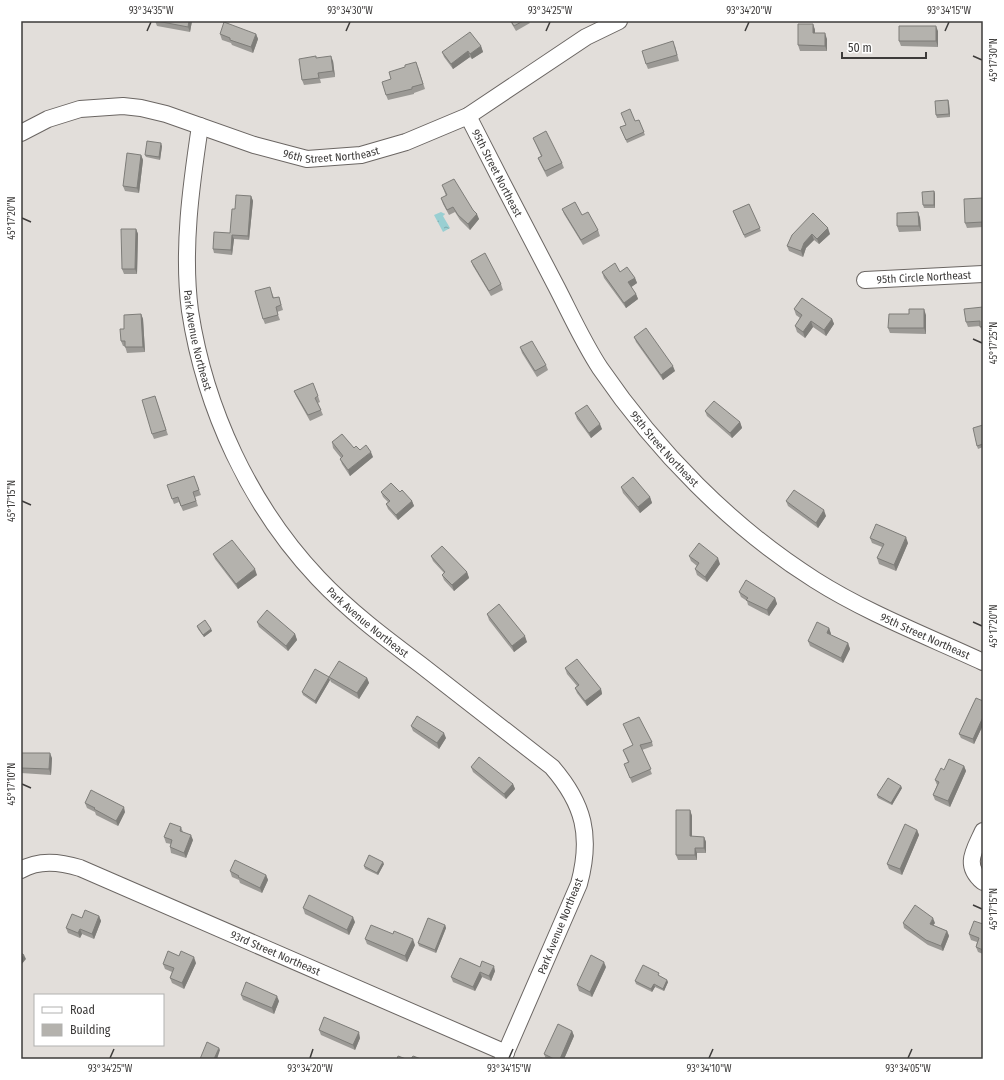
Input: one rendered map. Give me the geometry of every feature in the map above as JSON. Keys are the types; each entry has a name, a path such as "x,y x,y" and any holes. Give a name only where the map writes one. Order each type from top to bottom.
{"street":[{"name":"96th Street Northeast","path":"21,132 48,119 80,109 123,106 141,108 284,154 307,159 343,158 385,150 468,116 572,45 619,21"},
{"name":"95th Street Northeast","path":"468,116 599,366 645,426 699,486 732,519 790,564 816,581 848,599 983,662"},
{"name":"Park Avenue Northeast","path":"200,126 192,173 188,233 190,310 197,345 219,415 240,466 258,499 285,539 319,579 378,633 552,767 566,783 577,801 583,820 586,840 585,862 579,884 504,1056"},
{"name":"95th Circle Northeast","path":"865,280 983,274"},
{"path":"983,831 971,862 972,869 983,882"},
{"name":"93rd Street Northeast","path":"21,870 42,863 55,862 80,868 504,1056"}],"water":[{"path":"441,212 445,214 443,216 450,228 443,232 434,215"}],"building":[{"path":"157,21 189,21 188,27"},
{"path":"511,21 523,21 514,26"},
{"path":"224,22 256,34 251,47 230,40 230,38 220,34"},
{"path":"798,24 813,24 813,33 825,33 825,46 798,45"},
{"path":"899,26 936,26 936,41 899,41"},
{"path":"470,32 481,46 470,54 468,51 451,64 442,52"},
{"path":"673,41 677,55 646,64 642,51"},
{"path":"316,56 316,58 331,56 333,71 318,73 319,78 302,80 299,59"},
{"path":"416,62 423,84 412,87 412,89 386,95 382,82 391,79 389,72"},
{"path":"948,100 949,114 936,115 935,101"},
{"path":"630,109 635,121 639,120 644,132 626,140 620,127 626,125 621,113"},
{"path":"546,131 562,163 545,171 538,158 542,156 533,138"},
{"path":"147,141 161,143 159,157 145,155"},
{"path":"127,153 141,155 137,188 123,186"},
{"path":"454,179 477,214 468,224 458,215 453,207 447,210 441,198 447,195 442,185"},
{"path":"934,191 934,205 923,205 922,192"},
{"path":"236,195 251,196 248,236 232,235 231,250 213,249 214,232 230,233 232,209 235,209"},
{"path":"983,198 983,222 965,223 964,199"},
{"path":"575,202 582,215 588,212 598,230 581,240 562,209"},
{"path":"749,204 760,228 744,235 733,211"},
{"path":"918,212 919,226 897,226 897,213"},
{"path":"813,213 828,228 817,239 812,234 804,243 801,251 787,246 792,235"},
{"path":"121,229 136,229 135,269 122,269"},
{"path":"485,253 501,284 489,291 471,261"},
{"path":"615,263 620,272 627,267 635,278 628,282 636,294 624,303 602,272"},
{"path":"270,287 273,298 279,297 281,305 276,307 278,315 263,319 255,291"},
{"path":"802,298 832,319 824,330 811,321 803,332 795,326 802,315 794,309"},
{"path":"983,307 983,326 980,327 980,321 966,322 964,309"},
{"path":"909,309 924,309 924,328 888,328 889,314 909,314"},
{"path":"141,314 143,347 125,347 125,341 121,341 120,329 124,329 124,315"},
{"path":"646,328 673,366 661,375 634,337"},
{"path":"532,341 546,365 535,371 520,347"},
{"path":"313,383 318,396 315,398 321,410 308,415 294,391"},
{"path":"155,396 166,430 152,434 142,400"},
{"path":"714,401 740,422 730,433 705,411"},
{"path":"587,405 600,424 589,433 575,413"},
{"path":"983,425 983,444 977,446 973,428"},
{"path":"342,434 354,448 356,446 360,450 366,445 371,452 348,470 340,459 343,456 332,442"},
{"path":"194,476 199,490 193,492 196,501 181,506 178,497 172,499 167,485"},
{"path":"633,477 650,497 638,507 621,487"},
{"path":"391,483 400,492 402,490 412,501 396,515 386,504 390,501 381,492"},
{"path":"794,490 824,510 816,523 786,501"},
{"path":"876,524 906,537 894,565 877,558 884,544 870,538"},
{"path":"232,540 255,569 236,584 213,554"},
{"path":"699,543 718,558 705,577 695,569 699,563 689,556"},
{"path":"442,546 467,572 452,585 442,575 445,572 431,556"},
{"path":"746,580 775,598 767,610 746,600 748,598 739,592"},
{"path":"499,604 525,636 512,646 487,614"},
{"path":"267,610 295,634 286,646 257,622"},
{"path":"205,620 211,629 203,635 197,626"},
{"path":"817,622 829,628 827,633 848,643 841,658 808,641"},
{"path":"577,659 601,689 585,701 575,688 579,685 565,668"},
{"path":"339,661 367,678 357,693 329,677"},
{"path":"315,669 329,677 315,701 302,692"},
{"path":"976,698 983,701 983,717 973,739 959,734"},
{"path":"417,716 444,733 437,743 411,726"},
{"path":"639,717 652,742 640,745 651,769 630,778 624,764 629,762 623,750 633,745 623,724"},
{"path":"21,753 50,753 49,769 21,768"},
{"path":"479,757 513,784 504,794 471,767"},
{"path":"949,759 964,766 948,801 933,795 939,782 935,780 941,768 944,770"},
{"path":"888,778 901,786 891,803 877,795"},
{"path":"91,790 124,807 116,821 85,803"},
{"path":"676,810 690,810 690,836 704,837 704,848 695,848 695,855 676,855"},
{"path":"170,823 181,827 180,831 191,835 184,853 170,847 172,840 164,837"},
{"path":"905,824 917,830 900,869 887,864"},
{"path":"369,855 383,862 377,873 364,866"},
{"path":"235,860 266,875 260,888 238,877 239,876 230,871"},
{"path":"309,895 353,917 347,930 303,908"},
{"path":"915,905 933,918 930,924 947,931 941,946 926,940 903,923"},
{"path":"85,910 99,916 92,934 80,929 78,933 66,928 72,914 82,918"},
{"path":"428,918 445,925 435,950 418,943"},
{"path":"974,921 983,924 983,950 976,947 979,938 969,934"},
{"path":"371,925 393,934 394,931 413,939 405,956 365,939"},
{"path":"168,951 179,956 181,951 194,957 182,983 170,978 174,968 163,964"},
{"path":"591,955 604,962 590,992 577,985"},
{"path":"460,958 480,967 482,961 494,966 489,976 480,972 473,987 451,977"},
{"path":"643,965 659,973 658,975 667,980 663,989 654,984 651,989 635,981"},
{"path":"246,982 277,996 272,1008 241,995"},
{"path":"324,1017 359,1032 353,1045 319,1030"},
{"path":"558,1024 572,1031 560,1059 554,1059 544,1054"},
{"path":"207,1042 219,1048 214,1059 200,1059"},
{"path":"398,1056 406,1059 397,1059"},
{"path":"413,1056 421,1059 411,1059"}]}
